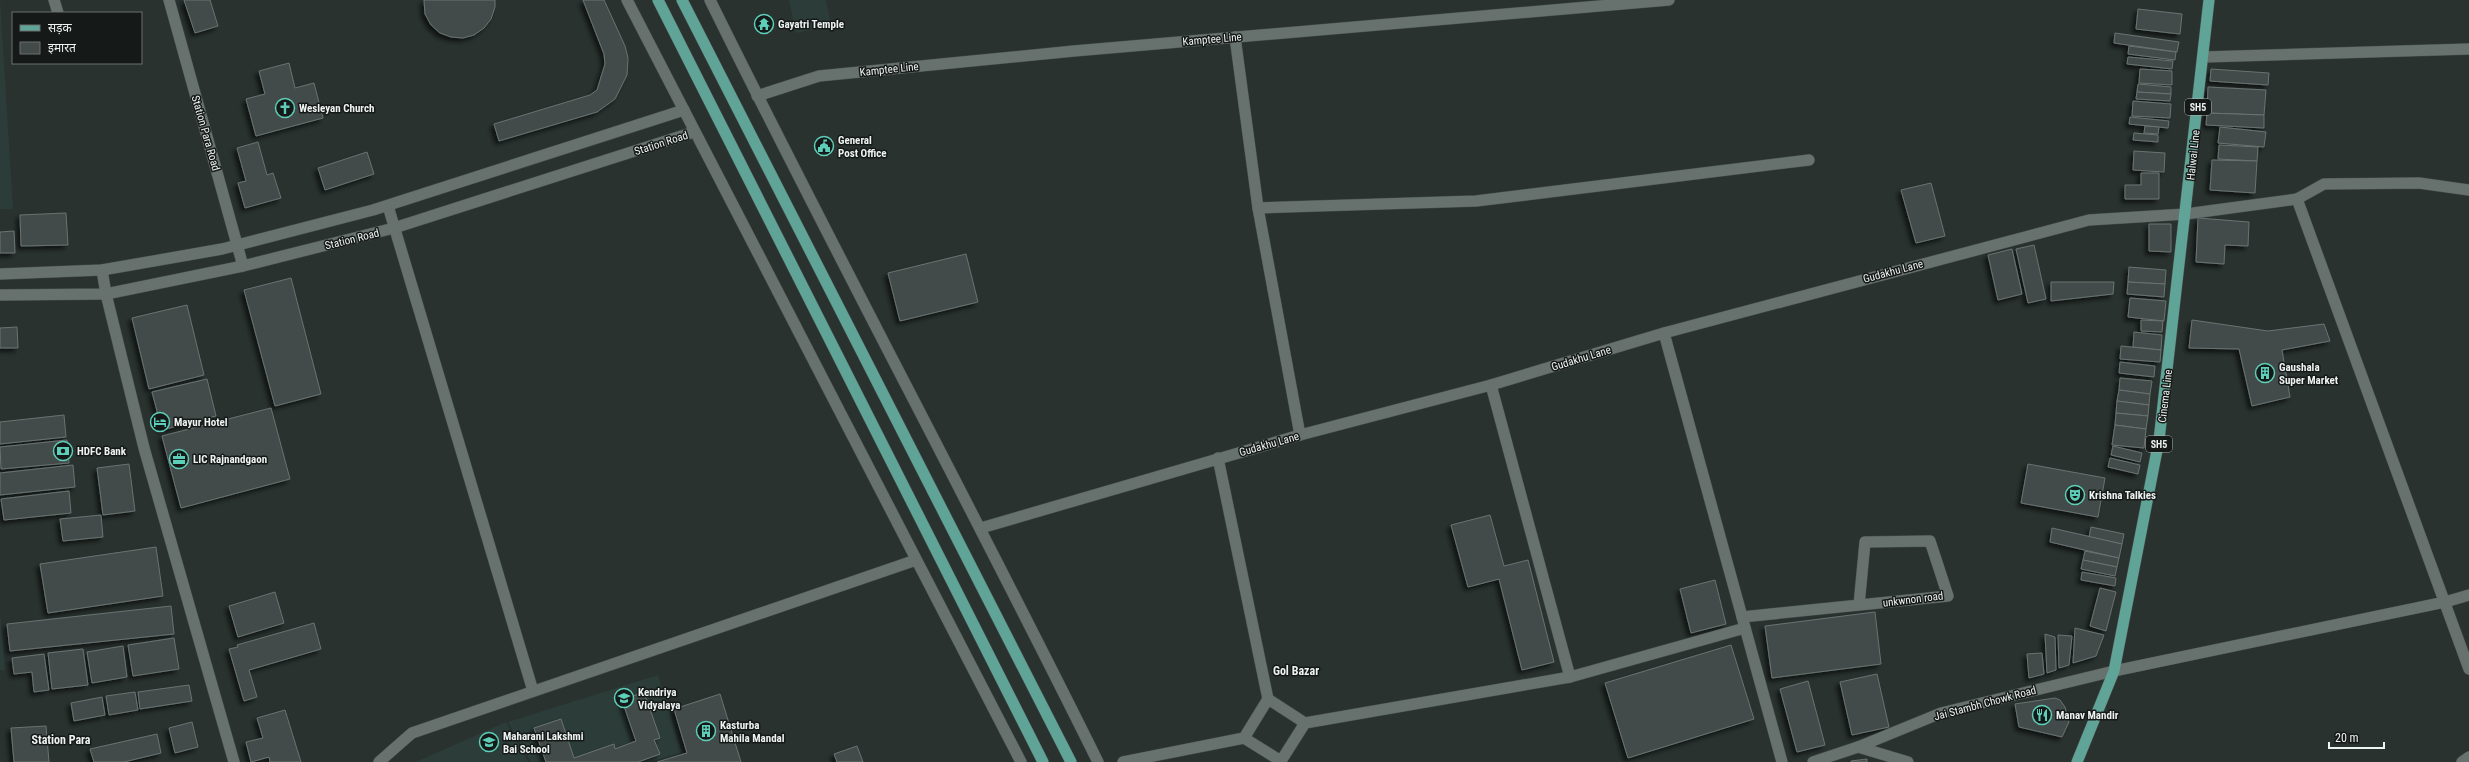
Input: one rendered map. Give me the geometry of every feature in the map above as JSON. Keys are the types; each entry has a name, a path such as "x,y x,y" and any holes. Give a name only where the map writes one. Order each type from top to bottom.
{"main road":[{"path":"658,0 1043,762"},
{"path":"682,0 1071,762"},
{"name":"Halwai Line","path":"2186,214 2209,0"},
{"name":"Cinema Line","path":"2114,670 2159,440 2186,214"},
{"name":"SH5","path":"2077,762 2114,670"}],"street":[{"path":"54,0 58,12"},
{"name":"Station Para Road","path":"169,0 243,266"},
{"path":"627,0 1021,762"},
{"path":"710,0 757,96 980,528 1098,762"},
{"name":"Kamptee Line","path":"757,96 819,76 1235,37 1669,0"},
{"path":"1235,37 1258,208 1300,435"},
{"path":"2204,57 2469,49"},
{"name":"Station Road","path":"0,274 102,270 236,245 388,206 684,110"},
{"name":"Station Road","path":"0,295 106,294 243,266 394,228 694,132"},
{"path":"1258,208 1476,201 1809,160"},
{"path":"2469,190 2419,183 2324,184 2297,199 2469,669"},
{"name":"Gudakhu Lane","path":"980,528 1300,435 1491,385 1664,333 2088,220 2186,214 2297,199"},
{"path":"388,206 533,691"},
{"path":"102,270 106,294 144,448 234,762"},
{"path":"1664,333 1782,762"},
{"path":"1491,385 1570,677"},
{"path":"1218,458 1268,699 1244,738"},
{"name":"unkwnon road","path":"1742,617 1948,596 1930,541 1865,542 1859,605"},
{"path":"379,762 412,733 916,560"},
{"name":"Jai Stambh Chowk Road","path":"1813,762 1858,747 1941,713 2114,670 2444,602 2469,595"},
{"path":"1268,699 1305,723 1570,677 1744,628"},
{"path":"1123,762 1244,738 1281,761 1305,723"},
{"path":"1858,747 1908,762"},
{"path":"2462,762 2469,757"}],"shaded area":[{"path":"0,0 13,209 0,209"},
{"path":"789,0 826,0 831,26 796,33"},
{"path":"0,614 5,670 0,670"},
{"name":"Kendriya Vidyalaya","path":"658,675 682,752 650,762 531,762 508,722"},
{"name":"Maharani Lakshmi Bai School","path":"506,722 528,762 416,762"}],"building":[{"path":"184,0 210,0 218,26 195,33"},
{"path":"424,0 495,0 495,7 491,19 484,28 474,35 463,38 451,37 440,33 431,25 425,14"},
{"path":"583,0 604,0 625,46 628,58 627,75 615,99 597,112 499,141 494,124 590,95 597,90 605,64 604,54"},
{"path":"2138,9 2182,14 2180,34 2136,29"},
{"path":"2115,33 2179,42 2177,52 2114,43"},
{"path":"2129,46 2176,52 2175,60 2128,54"},
{"path":"2128,57 2173,61 2172,69 2127,64"},
{"name":"Wesleyan Church","path":"289,63 295,88 314,83 323,118 256,136 246,99 265,94 259,71"},
{"path":"2140,69 2172,71 2172,85 2139,83"},
{"path":"2211,69 2269,73 2268,85 2210,81"},
{"path":"2138,84 2171,87 2171,94 2137,92"},
{"path":"2208,87 2266,90 2264,115 2207,113"},
{"path":"2137,92 2171,94 2170,101 2136,99"},
{"path":"2133,101 2171,104 2170,118 2132,116"},
{"path":"2207,113 2264,115 2264,128 2206,125"},
{"path":"2130,117 2169,121 2168,128 2129,124"},
{"path":"2145,126 2159,127 2158,134 2144,133"},
{"path":"2220,127 2266,132 2264,147 2218,143"},
{"path":"2134,133 2158,135 2158,142 2133,140"},
{"path":"258,142 267,175 273,173 281,198 245,208 238,183 246,181 237,148"},
{"path":"2219,145 2258,147 2257,161 2218,159"},
{"path":"2134,151 2165,153 2164,172 2133,170"},
{"path":"367,152 374,174 325,190 318,168"},
{"path":"2212,160 2257,161 2255,193 2210,190"},
{"path":"2141,173 2159,173 2159,199 2125,199 2125,185 2141,185"},
{"path":"1931,183 1945,236 1916,243 1901,190"},
{"path":"66,213 68,245 21,246 20,215"},
{"path":"2198,218 2249,222 2248,246 2225,245 2224,264 2196,262"},
{"path":"2149,224 2171,224 2171,252 2149,251"},
{"path":"14,231 15,253 0,253 0,232"},
{"path":"2034,245 2046,299 2028,303 2016,249"},
{"path":"2012,249 2022,294 1998,300 1988,255"},
{"path":"966,254 978,302 900,321 888,273"},
{"path":"2129,267 2166,270 2165,284 2128,282"},
{"path":"291,278 321,394 275,406 244,290"},
{"path":"2051,282 2114,282 2113,294 2051,301"},
{"path":"2128,282 2165,284 2164,297 2127,294"},
{"path":"2130,298 2166,301 2164,321 2128,317"},
{"path":"187,305 204,375 149,389 132,318"},
{"path":"2141,320 2163,321 2162,332 2141,331"},
{"name":"Gaushala Super Market","path":"2192,320 2268,331 2324,324 2330,341 2282,350 2290,397 2252,406 2239,349 2189,348"},
{"path":"17,327 18,348 0,348 0,328"},
{"path":"2134,332 2162,335 2161,350 2133,347"},
{"path":"2121,346 2161,350 2160,362 2120,359"},
{"path":"2120,362 2155,366 2154,377 2119,373"},
{"path":"2120,378 2152,381 2150,394 2119,390"},
{"path":"207,379 216,416 162,430 152,392"},
{"path":"2119,390 2150,394 2149,405 2117,401"},
{"path":"2117,401 2149,405 2148,416 2116,413"},
{"path":"271,408 290,479 181,508 162,436"},
{"path":"2116,413 2148,416 2146,429 2115,425"},
{"path":"64,415 66,437 0,444 0,422"},
{"path":"2115,425 2146,429 2144,448 2112,445"},
{"path":"67,440 69,463 1,469 0,447"},
{"path":"2113,446 2142,453 2140,462 2111,455"},
{"path":"2110,458 2140,465 2138,474 2108,467"},
{"path":"129,464 135,511 103,515 97,468"},
{"path":"2028,464 2105,478 2098,517 2021,503"},
{"path":"73,465 75,487 0,495 0,473"},
{"path":"69,491 71,513 4,520 1,499"},
{"path":"101,515 103,537 63,541 60,519"},
{"path":"1490,515 1504,566 1528,560 1554,662 1522,670 1499,579 1468,587 1451,525"},
{"path":"2091,527 2124,534 2122,544 2089,537"},
{"path":"2052,528 2122,544 2119,558 2050,542"},
{"path":"156,547 163,596 48,613 40,564"},
{"path":"2085,551 2119,558 2117,567 2083,560"},
{"path":"2083,560 2117,567 2115,576 2081,569"},
{"path":"2082,572 2116,578 2115,586 2081,580"},
{"path":"1715,580 1726,624 1691,633 1680,589"},
{"path":"2100,588 2116,592 2106,631 2090,626"},
{"path":"275,592 284,623 238,637 229,606"},
{"path":"171,606 174,634 10,651 7,624"},
{"path":"1875,612 1881,664 1772,678 1765,626"},
{"path":"314,623 321,649 249,670 257,697 244,701 229,649 238,647 237,645"},
{"path":"2075,628 2104,635 2096,656 2073,663"},
{"path":"2045,634 2055,637 2056,670 2047,673"},
{"path":"2058,635 2072,636 2069,665 2059,668"},
{"path":"174,638 179,669 133,676 128,645"},
{"path":"1731,645 1754,719 1628,758 1605,683"},
{"path":"123,646 127,677 92,683 87,652"},
{"path":"83,649 88,685 52,689 48,653"},
{"path":"2042,653 2044,674 2029,678 2027,654"},
{"path":"44,654 49,690 34,692 32,672 14,674 12,658"},
{"path":"1877,674 1889,727 1852,735 1840,682"},
{"path":"1808,681 1825,745 1797,752 1780,689"},
{"path":"189,685 192,701 140,709 138,692"},
{"path":"135,692 138,710 109,715 106,696"},
{"path":"644,692 660,738 654,740 660,754 638,762 546,762 534,728 561,719 574,758 614,744 615,749 636,741 622,700"},
{"name":"Kasturba Mahila Mandal","path":"720,694 741,762 657,762 687,753 674,709"},
{"path":"102,697 105,715 74,721 71,703"},
{"name":"Manav Mandir","path":"2055,698 2060,700 2065,707 2069,722 2062,737 2019,727 2015,704"},
{"path":"285,710 301,762 270,762 269,757 251,762 246,742 263,738 257,718"},
{"path":"192,722 198,747 175,753 169,728"},
{"path":"46,726 49,762 14,762 11,728"},
{"path":"157,734 161,753 124,762 94,762 90,749"},
{"path":"857,746 863,762 837,762 834,754"},
{"path":"1867,759 1867,762 1851,762 1851,761"}],"place":[{"name":"Gayatri Temple","path":"764,24"},
{"name":"Wesleyan Church","path":"285,108"},
{"name":"General Post Office","path":"824,146"},
{"name":"Gaushala Super Market","path":"2265,373"},
{"name":"Mayur Hotel","path":"160,422"},
{"name":"HDFC Bank","path":"63,451"},
{"name":"LIC Rajnandgaon","path":"179,459"},
{"name":"Krishna Talkies","path":"2075,495"},
{"name":"Kendriya Vidyalaya","path":"624,698"},
{"name":"Manav Mandir","path":"2042,715"},
{"name":"Kasturba Mahila Mandal","path":"706,731"},
{"name":"Maharani Lakshmi Bai School","path":"489,742"}],"district":[{"name":"Gol Bazar","path":"1296,671"},
{"name":"Station Para","path":"61,740"}]}
